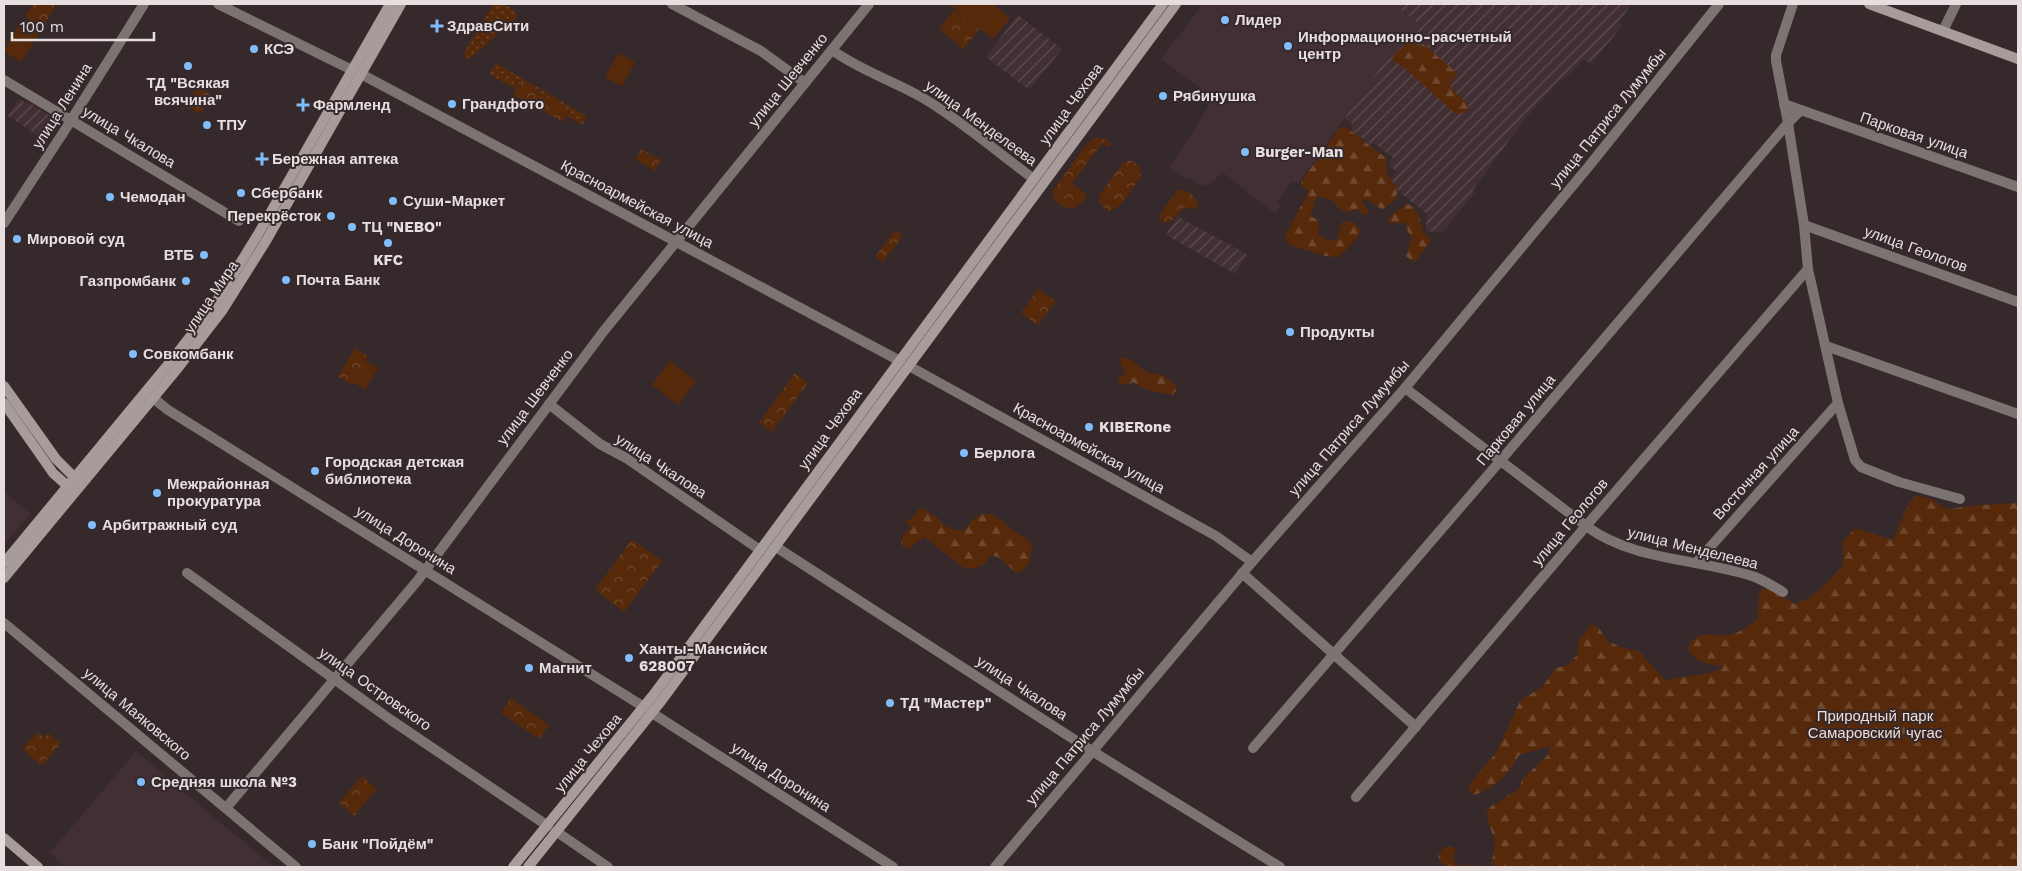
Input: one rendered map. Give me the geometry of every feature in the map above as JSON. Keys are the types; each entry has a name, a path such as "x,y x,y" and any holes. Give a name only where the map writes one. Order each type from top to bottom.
{"main road":[{"name":"улица Мира","path":"357,72 390,4"},
{"name":"улица Мира","path":"4,563 74,485 222,311 357,72 401,4"},
{"name":"улица Чехова","path":"514,867 552,829 776,547 909,366 1163,4"},
{"name":"улица Чехова","path":"648,710 760,550 900,360 1176,4"},
{"path":"1869,4 2018,59"},
{"path":"900,360 909,366"},
{"path":"4,386 74,485"},
{"path":"4,403 53,473 74,485"},
{"name":"улица Мира","path":"4,578 74,485"},
{"path":"760,550 776,547"},
{"name":"улица Чехова","path":"528,867 552,829"},
{"path":"4,838 38,867"}],"street":[{"name":"улица Ленина","path":"4,223 144,4"},
{"name":"Красноармейская улица","path":"218,4 357,72 900,360"},
{"path":"672,4 761,51 805,83"},
{"name":"улица Шевченко","path":"226,808 425,570 603,332 869,4"},
{"name":"улица Патриса Лумумбы","path":"995,867 1242,573 1405,388 1589,166 1719,4"},
{"path":"1793,4 1776,55 1804,225 1808,269 1838,403 1853,455 1858,464 1899,482 1960,499"},
{"path":"1943,32 1956,4"},
{"name":"улица Менделеева","path":"832,50 854,65 901,86 934,104 1038,182"},
{"name":"улица Чкалова","path":"4,80 239,220"},
{"name":"Парковая улица","path":"1784,104 2018,187"},
{"name":"Парковая улица","path":"1253,748 1335,655 1801,110"},
{"name":"улица Геологов","path":"1804,225 2018,302"},
{"name":"улица Геологов","path":"1356,797 1586,526 1808,269"},
{"path":"1826,346 2018,414"},
{"name":"Красноармейская улица","path":"909,366 1216,536 1252,562"},
{"name":"улица Менделеева","path":"1405,388 1586,526 1609,541 1654,555 1756,578 1783,592"},
{"name":"улица Доронина","path":"149,395 168,410 648,710 893,867"},
{"name":"Восточная улица","path":"1696,563 1838,403"},
{"name":"улица Чкалова","path":"548,404 600,444 626,458 760,550"},
{"name":"улица Чкалова","path":"776,547 1092,751 1280,867"},
{"name":"улица Островского","path":"186,573 334,680 608,867"},
{"path":"1242,573 1416,727"},
{"name":"улица Маяковского","path":"4,623 296,867"}],"shaded area":[{"path":"1203,4 1394,4 1417,23 1373,79 1298,184 1292,181 1277,202 1281,206 1275,214 1222,172 1213,182 1202,186 1190,178 1185,179 1169,168 1209,105 1201,89 1161,59"},
{"path":"1394,4 1631,4 1619,23 1622,26 1591,64 1584,59 1569,75 1560,80 1524,120 1473,190 1475,192 1448,226 1442,232 1437,232 1426,231 1427,214 1388,183 1397,172 1388,165 1393,158 1374,143 1371,145 1352,131 1352,124 1345,118 1372,79 1417,23"},
{"path":"1018,15 1062,49 1029,90 986,57"},
{"path":"19,99 26,103 28,102 50,116 50,120 40,137 8,116"},
{"path":"1177,216 1247,254 1235,274 1166,235"},
{"path":"4,492 30,514 4,544"},
{"name":"Средняя школа №3","path":"136,751 274,867 66,867 50,853"}],"green space":[{"path":"32,4 56,4 43,27 25,17"},
{"path":"493,4 509,7 517,17 468,59 465,56 465,51"},
{"path":"950,4 993,4 1010,18 993,39"},
{"path":"955,9 980,29 963,49 939,29"},
{"path":"22,20 40,31 21,62 4,51"},
{"path":"1407,36 1420,47 1423,44 1457,73 1450,86 1469,106 1466,112 1458,114 1452,111 1405,68 1392,60 1394,55 1403,47"},
{"path":"618,53 635,62 622,86 605,78"},
{"path":"496,63 587,116 582,125 567,116 569,110 519,82 514,88 489,74"},
{"path":"519,82 569,110 563,122 513,95"},
{"path":"197,87 211,95 200,114 186,105"},
{"path":"1340,127 1346,127 1386,158 1387,174 1397,187 1397,194 1394,201 1383,209 1363,199 1362,203 1368,209 1368,214 1365,215 1356,209 1350,212 1340,210 1332,200 1317,196 1310,216 1319,220 1319,235 1329,241 1336,240 1343,221 1354,222 1360,230 1358,237 1339,257 1325,256 1293,246 1288,243 1285,236 1309,191 1302,186 1301,182"},
{"path":"1096,137 1107,140 1111,144 1109,147 1102,144 1072,183 1087,195 1083,201 1075,207 1066,208 1057,203 1053,198 1053,191 1084,147"},
{"path":"641,149 661,160 655,171 636,160"},
{"path":"1132,161 1139,166 1141,176 1123,202 1108,211 1099,203 1100,194 1123,163"},
{"path":"1181,189 1191,193 1198,202 1197,207 1192,209 1184,208 1171,221 1166,223 1160,220 1160,214 1178,190"},
{"path":"1408,204 1415,209 1423,232 1430,238 1430,242 1416,261 1412,261 1406,256 1412,239 1406,228 1406,223 1390,223 1388,219"},
{"path":"895,230 903,236 883,262 875,257"},
{"path":"1038,289 1056,301 1038,325 1021,313"},
{"path":"355,348 368,356 351,384 338,376"},
{"path":"1123,357 1132,360 1146,372 1163,375 1174,384 1177,390 1172,395 1145,389 1133,382 1128,385 1120,384 1118,378 1125,371 1120,363"},
{"path":"365,361 378,368 365,390 352,382"},
{"path":"670,361 696,381 678,405 652,385"},
{"path":"795,373 808,383 772,432 759,423"},
{"name":"Природный парк Самаровский чугас","path":"1915,496 1930,498 1947,509 2018,503 2018,867 1491,867 1495,842 1486,815 1490,807 1520,788 1522,779 1549,754 1550,746 1519,755 1501,780 1489,789 1474,795 1468,791 1470,783 1496,753 1520,701 1542,687 1556,668 1568,665 1577,655 1579,640 1592,624 1599,628 1607,641 1623,648 1639,651 1665,680 1711,673 1724,666 1707,664 1698,660 1691,653 1688,648 1696,638 1700,635 1723,636 1733,634 1757,620 1759,596 1762,588 1769,589 1795,604 1803,601 1822,588 1843,565 1843,541 1855,528 1893,540 1909,503"},
{"path":"923,508 940,520 946,527 962,531 973,519 980,515 994,515 1031,543 1031,556 1025,569 1017,573 998,557 990,555 986,562 980,566 964,568 924,537 908,549 901,543 904,533 911,528 907,520 911,519 918,510"},
{"path":"632,539 662,561 624,612 595,590"},
{"path":"511,698 549,725 539,739 501,713"},
{"path":"37,732 44,738 48,733 61,743 42,766 22,749"},
{"path":"362,776 377,789 354,816 339,803"},
{"path":"1451,846 1456,849 1453,857 1455,865 1476,865 1476,867 1446,867 1438,856 1443,848"}],"place":[{"name":"Лидер","path":"1225,20"},
{"name":"ЗдравСити","path":"437,26"},
{"name":"Информационно-расчетный центр","path":"1288,46"},
{"name":"КСЭ","path":"254,49"},
{"name":"ТД \"Всякая всячина\"","path":"188,66"},
{"name":"Рябинушка","path":"1163,96"},
{"name":"Грандфото","path":"452,104"},
{"name":"Фармленд","path":"303,105"},
{"name":"ТПУ","path":"207,125"},
{"name":"Burger-Man","path":"1245,152"},
{"name":"Бережная аптека","path":"262,159"},
{"name":"Сбербанк","path":"241,193"},
{"name":"Чемодан","path":"110,197"},
{"name":"Суши-Маркет","path":"393,201"},
{"name":"Перекрёсток","path":"331,216"},
{"name":"ТЦ \"NEBO\"","path":"352,227"},
{"name":"Мировой суд","path":"17,239"},
{"name":"KFC","path":"388,243"},
{"name":"ВТБ","path":"204,255"},
{"name":"Почта Банк","path":"286,280"},
{"name":"Газпромбанк","path":"186,281"},
{"name":"Продукты","path":"1290,332"},
{"name":"Совкомбанк","path":"133,354"},
{"name":"KIBERone","path":"1089,427"},
{"name":"Берлога","path":"964,453"},
{"name":"Городская детская библиотека","path":"315,471"},
{"name":"Межрайонная прокуратура","path":"157,493"},
{"name":"Арбитражный суд","path":"92,525"},
{"name":"Ханты-Мансийск 628007","path":"629,658"},
{"name":"Магнит","path":"529,668"},
{"name":"ТД \"Мастер\"","path":"890,703"},
{"name":"Средняя школа №3","path":"141,782"},
{"name":"Банк \"Пойдём\"","path":"312,844"}]}
